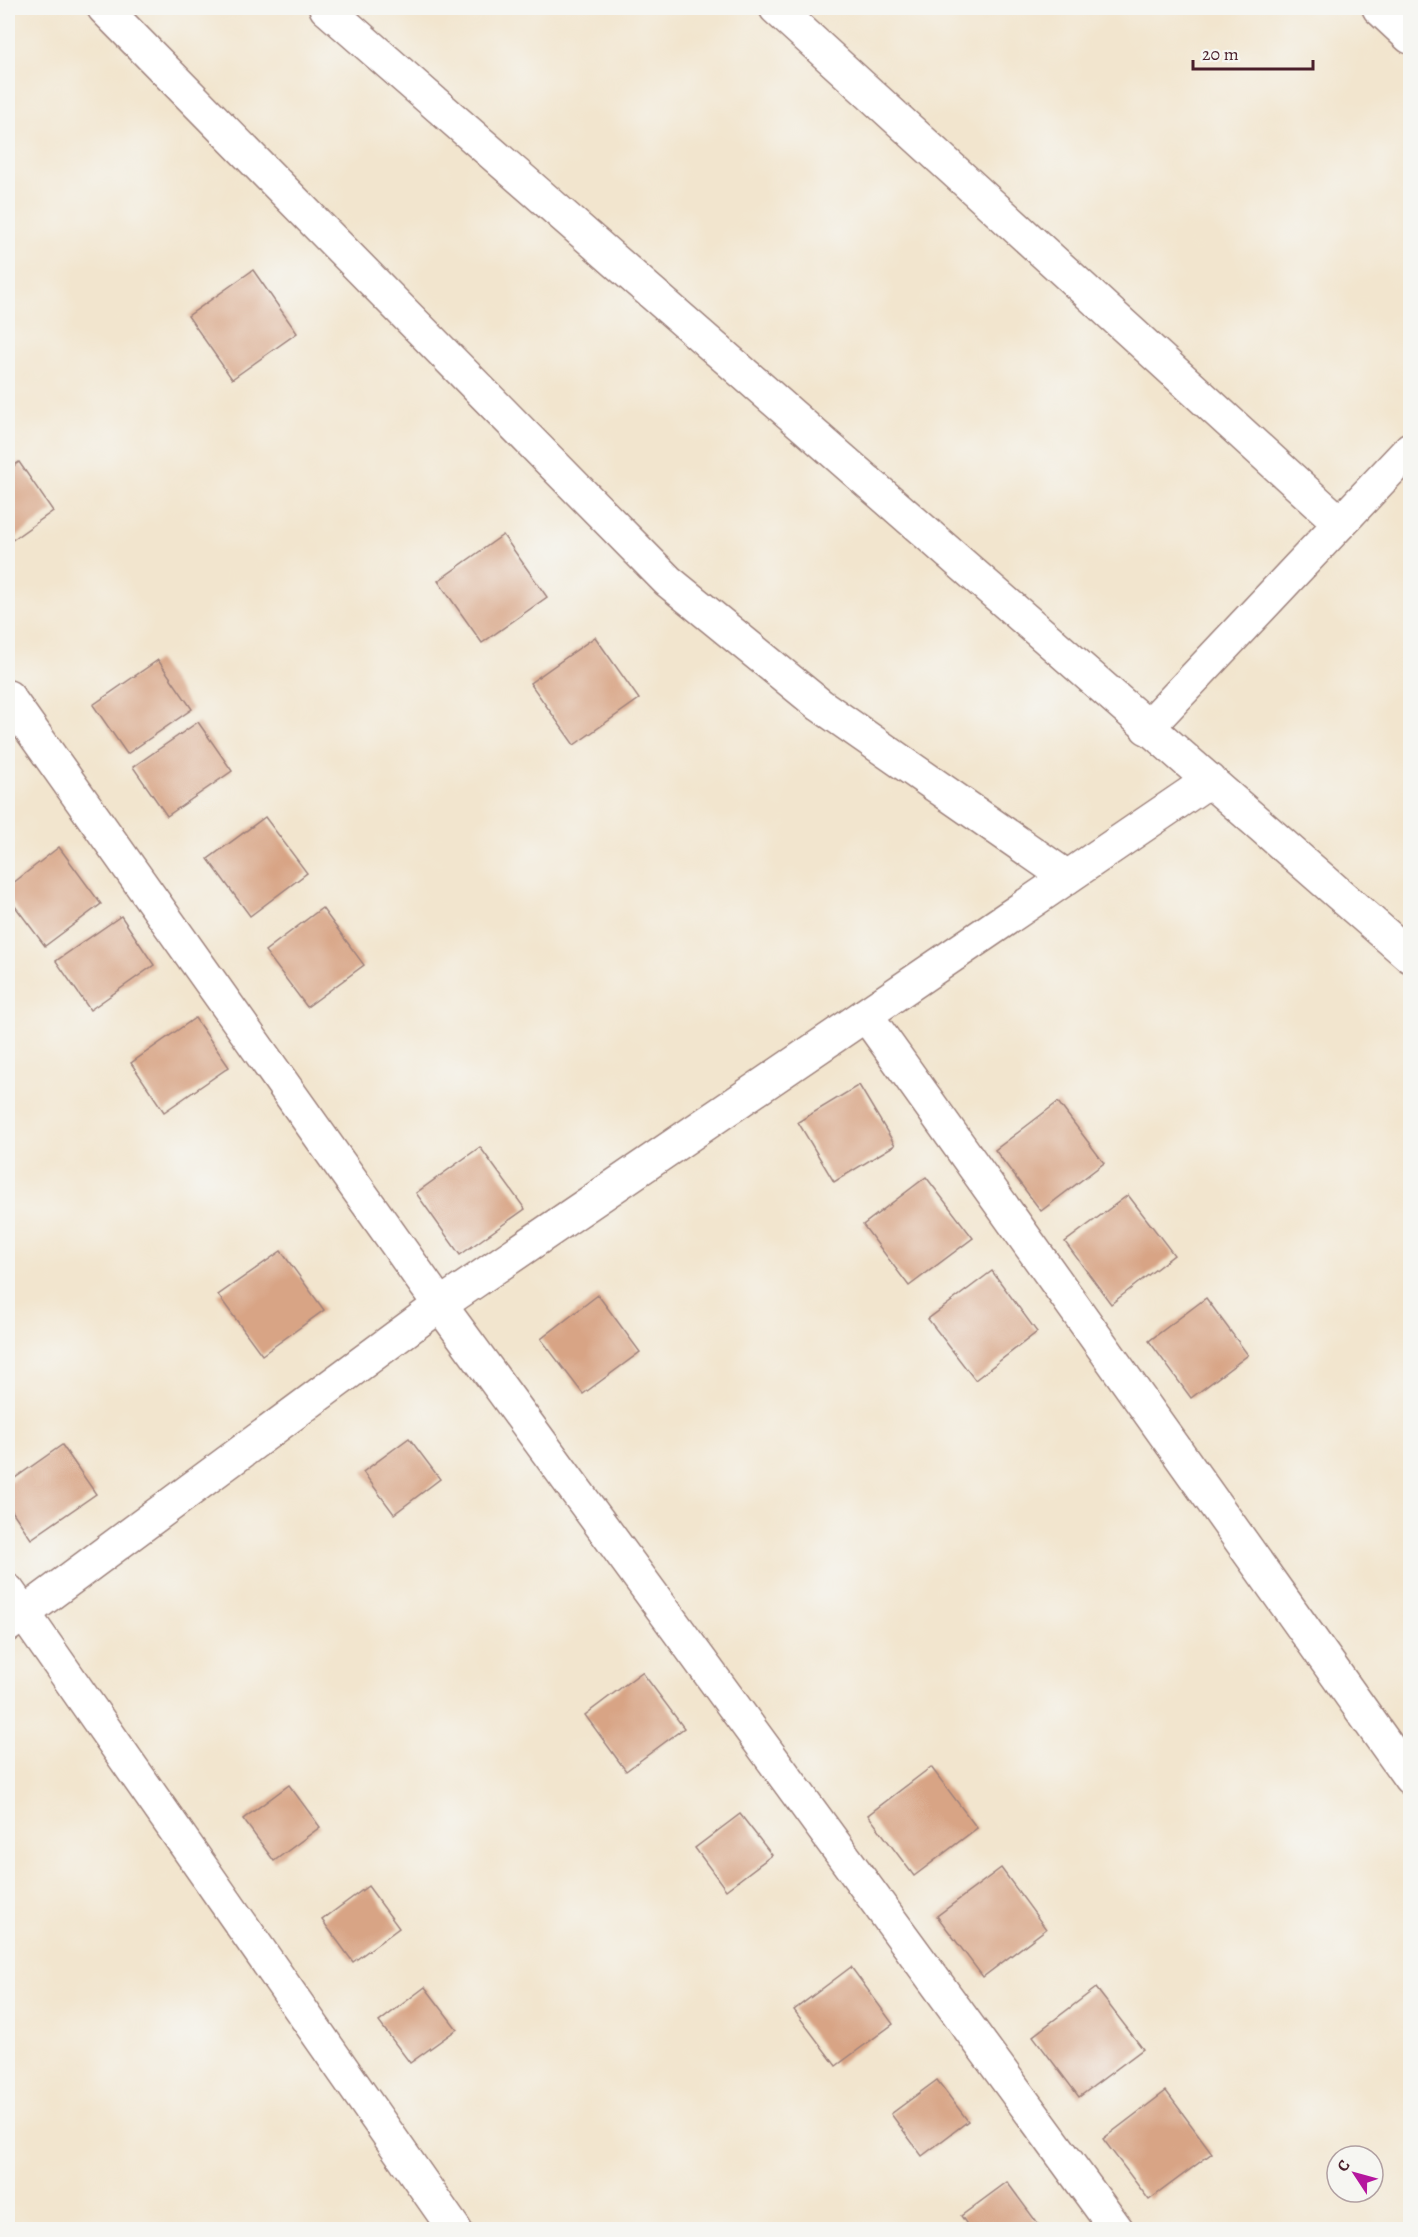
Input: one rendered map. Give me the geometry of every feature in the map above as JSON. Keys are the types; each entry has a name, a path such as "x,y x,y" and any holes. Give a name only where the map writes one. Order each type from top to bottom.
{"street":[{"path":"104,8 668,580 820,705 1068,877"},
{"path":"326,8 1410,956"},
{"path":"776,8 1340,523"},
{"path":"1379,8 1410,37"},
{"path":"1147,728 1410,449"},
{"path":"8,697 440,1305 1117,2229"},
{"path":"456,2229 12,1610 440,1305 1210,780"},
{"path":"866,1015 1410,1778"}],"building":[{"path":"253,270 297,333 232,379 188,316"},
{"path":"19,462 53,511 8,543 8,470"},
{"path":"503,535 547,597 482,643 438,581"},
{"path":"595,637 639,699 574,745 530,683"},
{"path":"158,660 192,709 127,754 93,705"},
{"path":"198,722 232,771 167,816 133,767"},
{"path":"265,817 307,873 250,916 208,859"},
{"path":"59,847 101,904 45,946 8,897 8,887"},
{"path":"322,908 364,965 307,1007 265,951"},
{"path":"121,916 154,965 90,1010 56,961"},
{"path":"195,1018 229,1067 164,1112 131,1063"},
{"path":"859,1085 895,1145 834,1182 798,1122"},
{"path":"1058,1102 1104,1163 1041,1211 995,1150"},
{"path":"480,1147 525,1209 460,1255 416,1193"},
{"path":"926,1177 973,1238 909,1286 863,1225"},
{"path":"1128,1195 1174,1255 1111,1304 1065,1242"},
{"path":"281,1251 324,1310 262,1355 218,1295"},
{"path":"992,1271 1037,1332 975,1380 928,1319"},
{"path":"598,1295 640,1352 583,1394 541,1339"},
{"path":"1206,1298 1248,1355 1191,1398 1149,1341"},
{"path":"409,1438 440,1479 394,1514 363,1472"},
{"path":"62,1445 96,1494 31,1539 8,1505 8,1483"},
{"path":"642,1672 684,1728 626,1771 585,1715"},
{"path":"931,1767 977,1828 914,1876 868,1815"},
{"path":"289,1785 320,1827 274,1861 243,1819"},
{"path":"740,1814 772,1855 726,1890 695,1848"},
{"path":"1001,1868 1046,1929 983,1977 937,1916"},
{"path":"368,1886 399,1928 353,1962 322,1920"},
{"path":"851,1967 893,2024 836,2066 794,2010"},
{"path":"425,1987 457,2029 410,2063 379,2022"},
{"path":"1096,1988 1143,2049 1079,2097 1033,2036"},
{"path":"937,2080 968,2121 922,2156 891,2114"},
{"path":"1166,2091 1212,2153 1149,2200 1103,2139"},
{"path":"1007,2182 1038,2224 1030,2230 971,2230 961,2216"}]}
